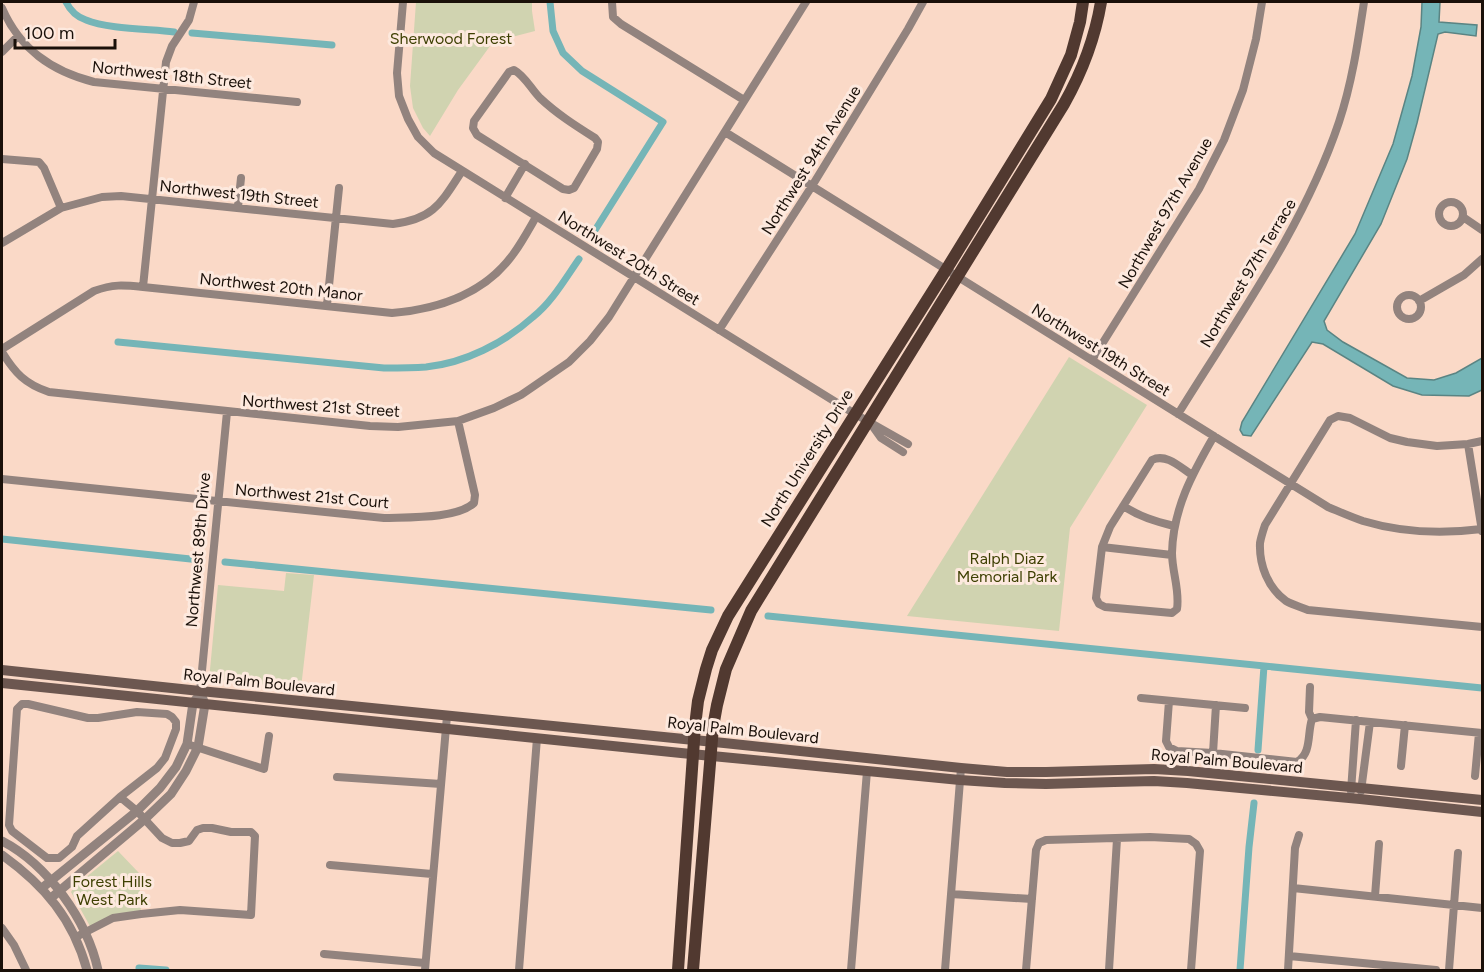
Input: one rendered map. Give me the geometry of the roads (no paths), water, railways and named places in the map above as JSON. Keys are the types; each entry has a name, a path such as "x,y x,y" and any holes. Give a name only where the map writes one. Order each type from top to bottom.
{"main road":[{"name":"North University Drive","path":"678,970 698,701 701,684 719,635 728,616 792,512 946,270 1051,99 1071,55 1083,2"},
{"name":"North University Drive","path":"693,970 711,742 719,696 732,652 751,611 1071,91 1084,65 1097,25 1101,2"},
{"path":"1071,55 1068,81 1071,91"},
{"path":"1050,127 1060,98 1058,83"},
{"path":"790,547 796,524 792,512"},
{"name":"Royal Palm Boulevard","path":"2,670 1006,772 1154,769 1229,775 1482,812"},
{"name":"Royal Palm Boulevard","path":"2,683 960,780 1046,784 1154,781 1482,800"},
{"path":"830,768 856,756"}],"street":[{"path":"143,287 166,62 172,46 189,20 194,2"},
{"name":"Northwest 20th Street","path":"403,2 397,73 399,96 418,137 434,153 855,414 908,444"},
{"path":"612,2 613,16 621,24 744,100"},
{"name":"Northwest 21st Street","path":"2,350 9,365 22,379 49,392 370,426 398,427 458,421 494,408 521,395 569,362 609,317 806,2"},
{"name":"Northwest 94th Avenue","path":"719,330 812,186 923,2"},
{"name":"Northwest 97th Avenue","path":"1092,360 1199,189 1224,140 1242,90 1256,39 1262,2"},
{"name":"Northwest 97th Terrace","path":"1178,414 1294,226 1319,174 1339,121 1356,59 1364,2"},
{"name":"Northwest 18th Street","path":"2,8 18,36 35,54 73,77 93,82 297,102"},
{"path":"2,52 18,36"},
{"path":"514,70 562,117 598,142 597,149 574,188 569,190 563,189 525,165 477,135 473,128 474,121 509,72 514,70"},
{"name":"Northwest 19th Street","path":"726,132 1328,507 1362,521 1394,529 1421,532 1482,530"},
{"path":"2,159 39,162 44,168 61,208"},
{"path":"506,198 525,165"},
{"name":"Northwest 19th Street","path":"2,243 61,208 102,197 121,196 393,224 411,222 426,215 440,203 462,171"},
{"path":"238,207 242,178"},
{"path":"327,305 339,188"},
{"name":"Northwest 20th Manor","path":"2,350 94,291 108,286 122,285 392,313 417,311 459,298 496,274 513,255 536,217"},
{"path":"1463,217 1482,230"},
{"path":"1419,301 1464,275 1482,259"},
{"name":"Northwest 89th Drive","path":"51,898 145,819 171,794 198,747 200,691 227,412"},
{"path":"1482,441 1437,446 1407,442 1382,434 1350,418 1338,416 1330,420 1290,484 1265,525 1260,542 1265,575 1273,588 1287,601 1308,610 1482,627"},
{"name":"Northwest 21st Court","path":"2,479 384,518 429,516 459,512 474,503 475,495 458,421"},
{"name":"Northwest 20th Street","path":"868,421 881,438 903,452"},
{"path":"1192,475 1165,458 1158,457 1152,460 1110,527 1102,547 1096,598 1099,604 1105,607 1172,613 1177,609 1178,600 1172,555 1174,526 1192,475 1214,436"},
{"path":"1468,444 1482,530"},
{"path":"1124,506 1139,516 1174,526"},
{"path":"1102,547 1172,555"},
{"path":"1169,701 1166,741 1169,747 1177,751 1297,762 1304,758 1308,750 1312,719 1309,712 1310,687"},
{"path":"1141,698 1245,708"},
{"path":"22,704 28,704 88,718 137,712 167,714 172,717 176,722 176,729 165,758 120,797 77,836 72,848 59,858 47,858 12,831 9,825 17,709 22,704"},
{"name":"Northwest 89th Drive","path":"42,888 137,811 160,788 176,767 187,744 199,704"},
{"path":"1213,753 1216,705"},
{"path":"324,954 425,967 447,716"},
{"path":"1312,719 1320,717 1481,733 1475,776"},
{"path":"1356,720 1356,793"},
{"path":"1356,793 1370,722"},
{"path":"1401,766 1405,725"},
{"path":"187,744 264,769 269,736"},
{"path":"519,970 537,738"},
{"path":"945,970 961,768"},
{"path":"851,970 867,771"},
{"path":"337,777 441,784"},
{"path":"80,934 113,918 173,910 251,915 255,836 251,832 203,828 197,830 189,841 172,843 162,838 137,811 120,797"},
{"path":"1288,970 1294,848 1299,835"},
{"path":"1026,970 1036,850 1039,843 1046,840 1150,837 1189,839 1200,850 1191,970"},
{"path":"1109,970 1118,838"},
{"path":"2,842 29,860 60,890 98,970"},
{"path":"1375,896 1379,844"},
{"path":"1449,970 1458,853"},
{"path":"2,855 42,888 80,934 87,970"},
{"path":"330,865 432,874"},
{"path":"1293,888 1482,908"},
{"path":"951,894 1032,899"},
{"path":"2,928 14,945 26,970"},
{"path":"1289,956 1436,970"}],"water":[{"path":"1422,2 1440,2 1439,22 1477,25 1476,36 1445,32 1438,34 1407,159 1381,224 1324,321 1327,330 1343,342 1407,378 1434,380 1456,373 1482,358 1482,390 1469,396 1422,395 1393,386 1323,344 1312,342 1251,436 1243,435 1240,430 1242,422 1355,234 1393,144 1412,76 1421,27"}],"waterway":[{"path":"66,2 77,15 95,23 174,32"},
{"path":"550,2 553,31 563,53 582,71 663,122 592,235"},
{"path":"192,33 332,45"},
{"path":"118,342 384,368 441,365 483,350 522,326 540,311 558,290 579,259"},
{"path":"2,539 200,560"},
{"path":"225,562 711,610"},
{"path":"768,616 1482,688"},
{"path":"1258,750 1264,666"},
{"path":"1240,970 1254,803"},
{"path":"139,968 166,970"}],"park label":[{"name":"Sherwood Forest","path":"451,38"},
{"name":"Ralph Diaz Memorial Park","path":"1007,567"},
{"name":"Forest Hills West Park","path":"112,890"}]}
